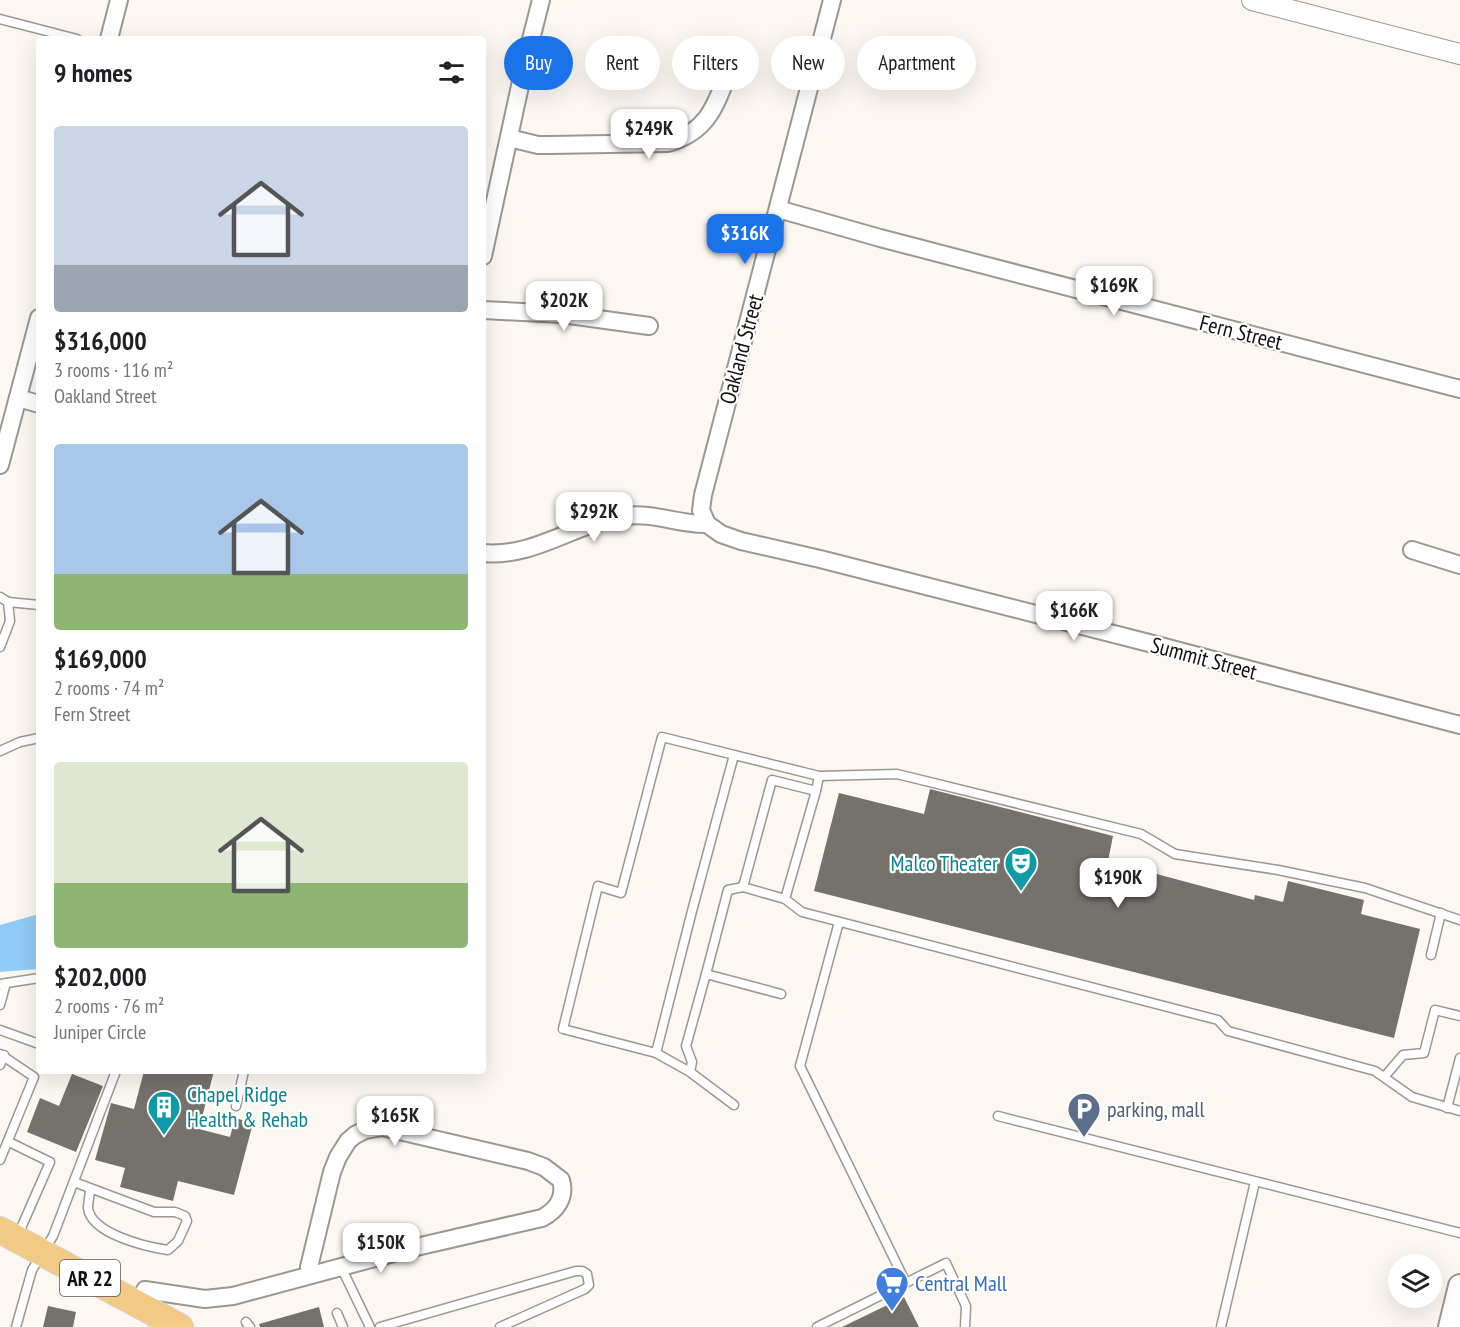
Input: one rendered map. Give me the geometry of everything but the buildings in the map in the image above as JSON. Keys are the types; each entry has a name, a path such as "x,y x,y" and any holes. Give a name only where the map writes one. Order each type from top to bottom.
{"main road":[{"name":"AR 22","path":"4,1233 180,1327"},
{"path":"1453,1326 1460,1286"}],"street":[{"path":"110,36 119,0"},
{"path":"486,240 541,0"},
{"name":"Oakland Street","path":"708,524 701,510 703,495 832,0"},
{"path":"1252,0 1459,50"},
{"path":"509,138 538,145 668,143 682,139 705,122 721,90"},
{"name":"Fern Street","path":"778,209 913,247 1460,389"},
{"path":"486,310 562,314 649,326"},
{"path":"0,465 36,329"},
{"path":"18,398 36,403"},
{"path":"486,553 510,553 527,549 606,520 626,516 646,515 694,524 708,524"},
{"name":"Summit Street","path":"708,524 721,534 741,541 1149,643 1460,725"},
{"path":"1412,550 1460,565"},
{"path":"138,1304 145,1290 195,1299 216,1299 542,1218 558,1206 562,1193 561,1180 544,1167 528,1161 382,1127 365,1130 348,1141 332,1172 309,1267 312,1274"}],"lane":[{"path":"0,19 65,36"},
{"path":"0,647 10,621 4,599 36,604"},
{"path":"734,1105 690,1072 656,1053 563,1029 598,886 621,892 662,737 819,776 897,774 1141,834 1175,854 1278,870 1365,888 1460,920"},
{"path":"0,751 20,742 36,739"},
{"path":"656,1053 734,755"},
{"path":"785,899 819,776"},
{"path":"743,887 772,780 816,791"},
{"path":"690,1072 692,1062 686,1046 728,890 743,887 785,899 802,912 1218,1020 1228,1031 1375,1071 1412,1097 1460,1111"},
{"path":"1431,955 1440,913"},
{"path":"839,922 800,1066 906,1283"},
{"path":"706,974 782,994"},
{"path":"0,1005 3,983 36,978"},
{"path":"1385,1076 1403,1055 1424,1053 1435,1010 1460,1016"},
{"path":"0,1030 36,1043"},
{"path":"0,1065 2,1054 34,1077 0,1160"},
{"path":"1447,1108 1460,1058"},
{"path":"16,1327 32,1270 53,1236 115,1074"},
{"path":"236,1106 243,1074"},
{"path":"998,1116 1460,1233"},
{"path":"4,1233 50,1162 9,1142"},
{"path":"74,1182 154,1212 175,1212 185,1216 187,1221 178,1240 168,1250 114,1236 92,1218 88,1209 90,1189"},
{"path":"1221,1327 1255,1182"},
{"path":"817,1327 946,1263 966,1306 965,1327"},
{"path":"341,1267 370,1327"},
{"path":"380,1327 576,1271 587,1274 589,1285 585,1289 500,1327"},
{"path":"337,1313 343,1327"}],"water":[{"path":"36,915 36,969 0,972 0,925"}],"place":[{"name":"Malco Theater","path":"1021,892"},
{"name":"Chapel Ridge Health & Rehab","path":"164,1136"},
{"name":"parking, mall","path":"1084,1138"},
{"name":"Central Mall","path":"892,1312"}]}
